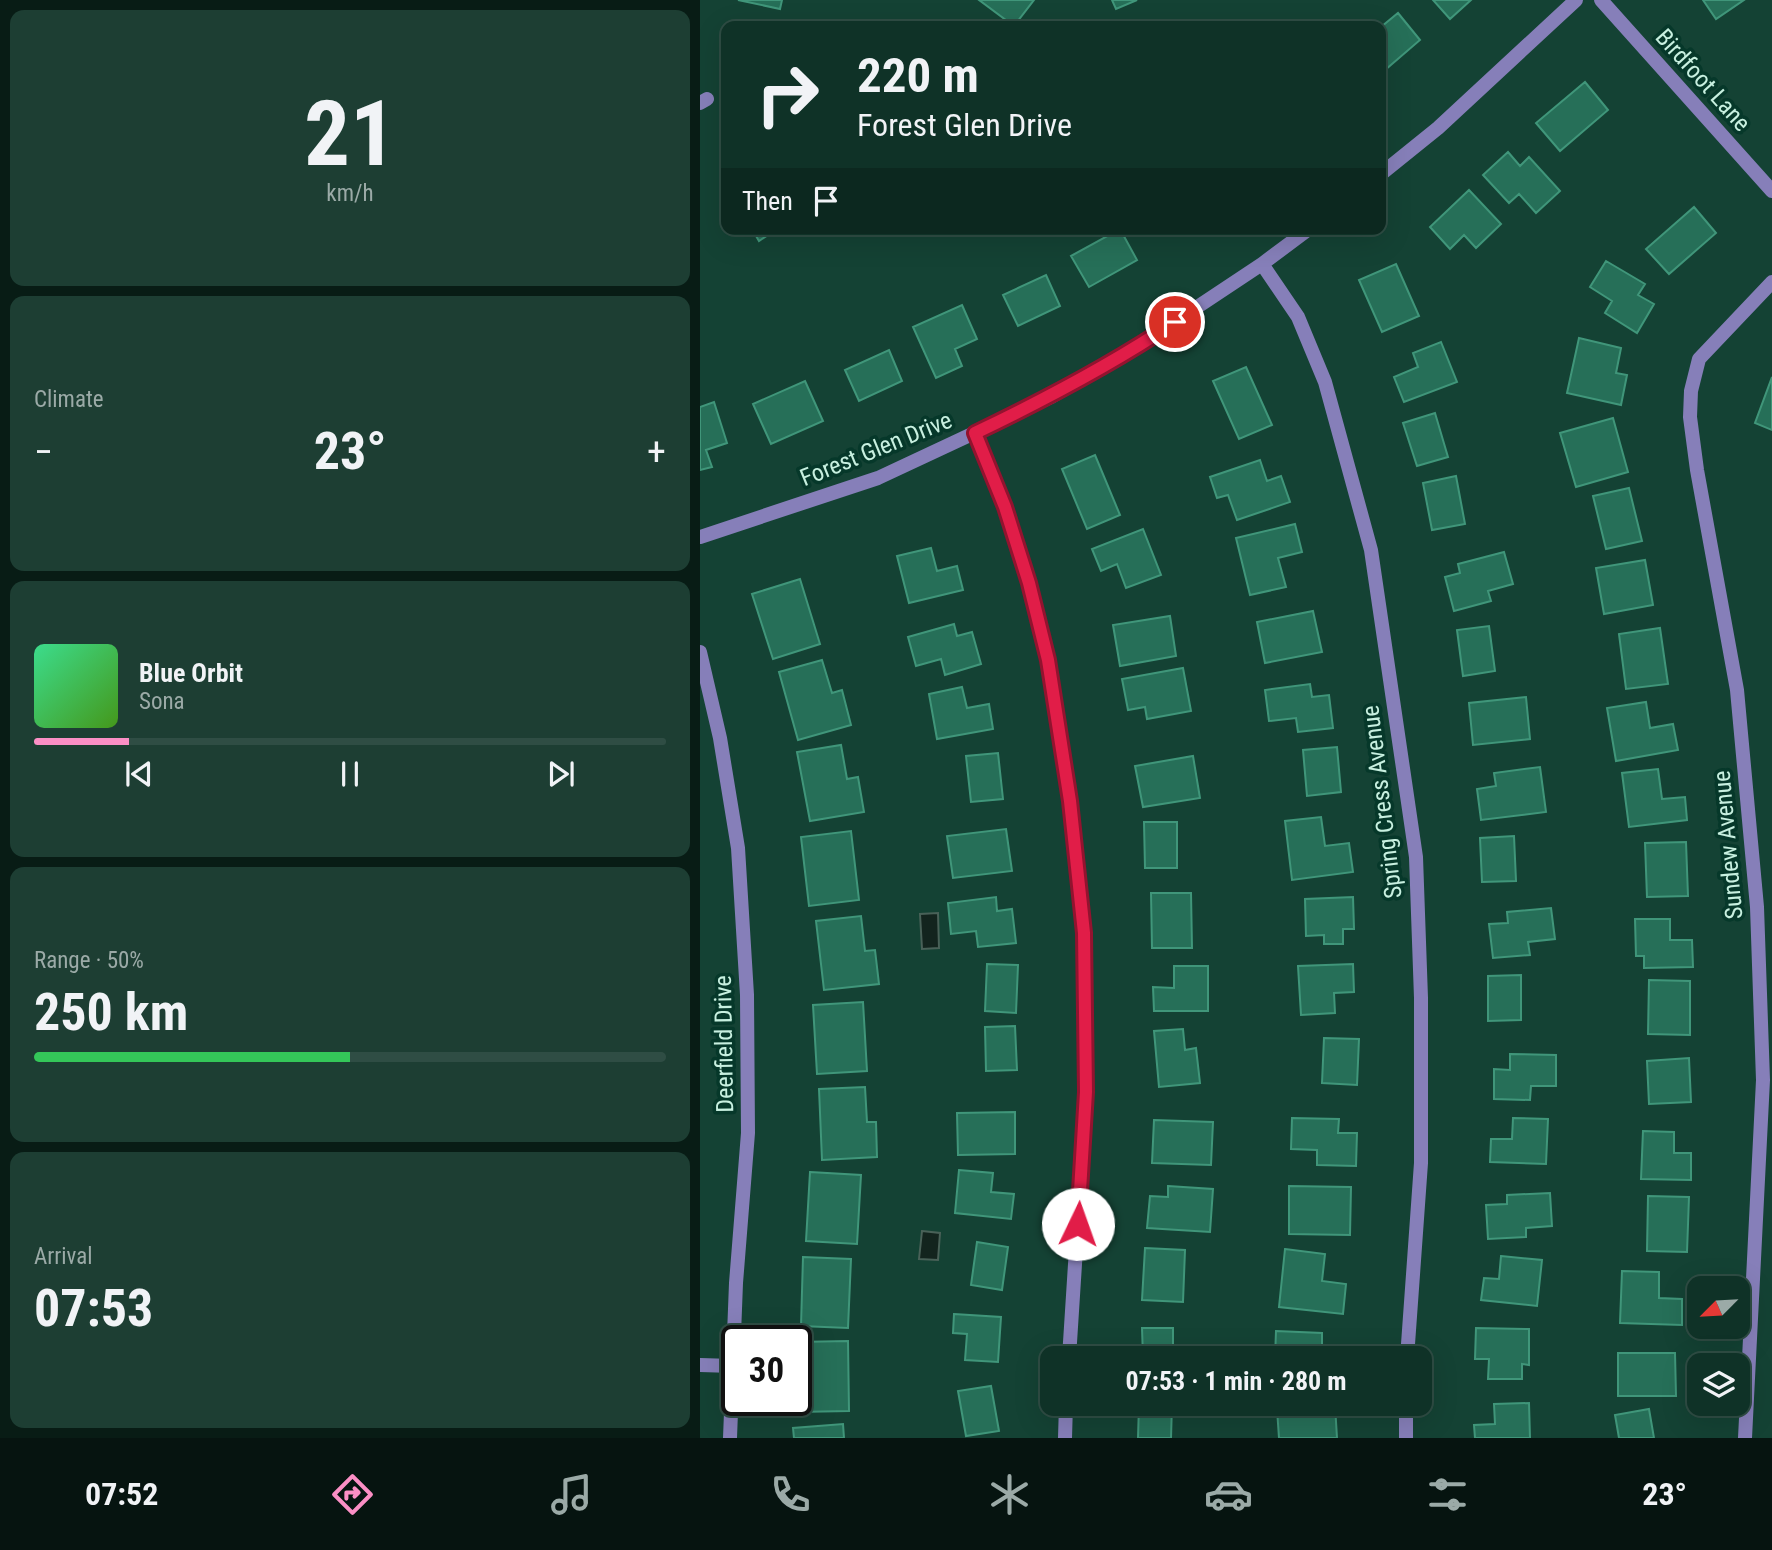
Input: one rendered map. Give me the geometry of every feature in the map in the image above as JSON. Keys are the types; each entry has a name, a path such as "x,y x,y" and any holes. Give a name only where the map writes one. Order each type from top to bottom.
{"street":[{"path":"1386,170 1438,128 1576,0"},
{"name":"Birdfoot Lane","path":"1601,0 1772,191"},
{"name":"Forest Glen Drive","path":"700,537 878,478 1051,397 1131,351 1301,235"},
{"name":"Spring Cress Avenue","path":"1262,264 1298,317 1325,382 1371,550 1416,858 1421,998 1421,1163 1408,1346"},
{"name":"Sundew Avenue","path":"1745,1438 1763,1080 1757,907 1737,690 1689,417 1691,391 1699,359 1772,282"},
{"path":"975,433 1005,507 1029,583 1048,660 1070,801 1084,933 1086,1092 1070,1346"},
{"name":"Deerfield Drive","path":"700,652 720,738 738,848 747,995 748,1133 734,1325"},
{"path":"700,1365 721,1366"},
{"name":"Deerfield Drive","path":"730,1438 731,1416"},
{"path":"1065,1438 1066,1416"},
{"path":"1406,1416 1406,1438"}],"shaded area":[{"path":"938,913 939,948 922,949 920,914"},
{"path":"922,1231 940,1233 938,1260 919,1259"}],"building":[{"path":"738,0 782,0 780,9"},
{"path":"979,0 1034,0 1018,21 1007,21"},
{"path":"1112,0 1137,0 1116,9"},
{"path":"1433,0 1471,0 1450,19"},
{"path":"1703,0 1744,0 1716,19"},
{"path":"1398,13 1420,40 1386,69 1386,23"},
{"path":"1585,82 1608,110 1560,151 1536,123"},
{"path":"1508,152 1520,166 1529,157 1560,191 1536,213 1519,194 1509,203 1483,175"},
{"path":"1469,190 1501,224 1476,248 1464,235 1450,249 1430,227"},
{"path":"1694,207 1716,233 1669,274 1646,249"},
{"path":"756,235 768,235 759,241"},
{"path":"1109,235 1123,235 1137,260 1089,287 1071,256"},
{"path":"1606,261 1645,284 1638,295 1654,304 1637,333 1605,313 1612,301 1590,287"},
{"path":"1396,264 1419,316 1382,332 1359,280"},
{"path":"1046,275 1060,306 1018,326 1003,295"},
{"path":"962,305 977,339 955,349 962,366 936,378 913,327"},
{"path":"1579,338 1621,348 1616,373 1627,375 1621,405 1567,393"},
{"path":"1441,342 1457,382 1404,402 1394,377 1418,367 1413,353"},
{"path":"889,350 902,381 859,401 845,370"},
{"path":"1246,367 1272,425 1239,439 1213,381"},
{"path":"1772,377 1772,430 1755,423"},
{"path":"805,381 823,421 771,444 753,404"},
{"path":"714,402 727,443 706,450 712,467 700,470 700,407"},
{"path":"1435,413 1448,457 1417,466 1403,423"},
{"path":"1613,418 1628,472 1576,487 1560,433"},
{"path":"1095,455 1120,515 1087,529 1062,469"},
{"path":"1260,460 1267,481 1281,476 1290,502 1237,520 1228,495 1217,498 1210,477"},
{"path":"1456,476 1465,524 1432,530 1423,483"},
{"path":"1629,488 1642,541 1606,549 1593,496"},
{"path":"1295,524 1302,552 1278,558 1286,587 1250,595 1236,538"},
{"path":"1143,529 1161,575 1126,588 1117,564 1101,571 1092,549"},
{"path":"931,548 937,571 957,566 963,590 909,603 897,556"},
{"path":"1504,552 1513,584 1488,591 1491,601 1454,611 1445,577 1460,573 1458,564"},
{"path":"1645,560 1653,605 1604,614 1596,568"},
{"path":"800,579 820,644 773,659 752,594"},
{"path":"1313,611 1322,652 1265,663 1257,622"},
{"path":"1170,616 1176,656 1120,666 1113,625"},
{"path":"954,624 957,636 972,632 981,664 945,675 941,659 916,666 908,637"},
{"path":"1489,626 1495,671 1463,676 1457,630"},
{"path":"1660,628 1668,684 1626,689 1619,634"},
{"path":"822,660 832,693 842,690 851,725 798,740 779,672"},
{"path":"1183,668 1191,711 1147,719 1145,707 1128,710 1122,679"},
{"path":"1310,684 1312,697 1329,695 1333,728 1298,732 1296,718 1269,721 1265,690"},
{"path":"962,687 967,708 989,704 993,729 937,739 929,694"},
{"path":"1526,697 1530,739 1473,745 1469,703"},
{"path":"1646,702 1650,728 1673,724 1678,750 1616,761 1607,708"},
{"path":"841,745 847,779 858,777 864,812 810,821 797,752"},
{"path":"1337,747 1341,792 1307,796 1303,750"},
{"path":"998,753 1003,799 971,802 966,756"},
{"path":"1193,756 1200,798 1143,807 1135,766"},
{"path":"1540,767 1546,812 1481,820 1477,789 1496,786 1494,773"},
{"path":"1658,769 1662,799 1685,797 1687,820 1629,827 1622,773"},
{"path":"1321,817 1325,846 1349,843 1353,872 1292,880 1285,821"},
{"path":"1144,822 1177,822 1177,868 1145,868"},
{"path":"1006,829 1012,871 953,878 947,836"},
{"path":"851,831 859,900 809,906 801,837"},
{"path":"1514,836 1516,881 1482,882 1480,838"},
{"path":"1686,842 1688,896 1647,897 1645,843"},
{"path":"1151,893 1191,893 1192,948 1152,948"},
{"path":"996,897 997,911 1012,909 1016,943 978,947 976,931 951,934 948,903"},
{"path":"1353,897 1354,929 1343,929 1343,944 1324,944 1324,935 1306,936 1305,899"},
{"path":"1551,908 1555,939 1528,942 1530,955 1493,958 1489,924 1508,923 1507,912"},
{"path":"861,916 865,951 875,950 879,984 824,990 816,921"},
{"path":"1635,919 1670,919 1670,940 1692,940 1693,967 1644,968 1644,956 1636,956"},
{"path":"987,964 1018,965 1016,1013 985,1011"},
{"path":"1353,964 1354,992 1334,993 1335,1013 1301,1015 1298,966"},
{"path":"1174,966 1208,966 1208,1011 1154,1011 1153,987 1174,988"},
{"path":"1521,975 1521,1020 1488,1021 1488,976"},
{"path":"1649,980 1690,981 1690,1035 1648,1034"},
{"path":"863,1002 867,1071 817,1074 813,1005"},
{"path":"1015,1026 1017,1070 986,1071 985,1027"},
{"path":"1183,1029 1185,1050 1196,1048 1200,1083 1159,1087 1154,1031"},
{"path":"1324,1038 1359,1039 1357,1085 1322,1083"},
{"path":"1510,1054 1556,1055 1556,1086 1531,1086 1530,1100 1494,1099 1494,1069 1510,1070"},
{"path":"1689,1058 1691,1102 1649,1104 1647,1061"},
{"path":"865,1087 867,1122 876,1122 877,1157 822,1160 819,1089"},
{"path":"1015,1112 1015,1154 958,1155 957,1113"},
{"path":"1292,1118 1339,1119 1338,1133 1357,1133 1356,1166 1317,1165 1317,1150 1291,1149"},
{"path":"1513,1118 1548,1119 1546,1164 1490,1162 1491,1139 1512,1139"},
{"path":"1154,1120 1213,1122 1211,1165 1152,1163"},
{"path":"1643,1131 1674,1132 1674,1153 1691,1153 1691,1180 1641,1179"},
{"path":"959,1170 993,1173 991,1192 1014,1194 1011,1219 955,1213"},
{"path":"810,1172 861,1175 857,1244 806,1241"},
{"path":"1168,1186 1213,1189 1210,1232 1147,1228 1150,1196 1168,1197"},
{"path":"1289,1186 1351,1187 1350,1235 1289,1234"},
{"path":"1550,1193 1552,1226 1526,1228 1526,1237 1488,1239 1486,1205 1507,1204 1507,1195"},
{"path":"1648,1196 1689,1197 1687,1252 1647,1251"},
{"path":"977,1242 1008,1247 1002,1290 971,1285"},
{"path":"1145,1248 1185,1250 1183,1302 1142,1300"},
{"path":"1285,1249 1325,1254 1322,1281 1346,1284 1343,1314 1279,1307"},
{"path":"1501,1256 1542,1260 1537,1306 1481,1300 1484,1278 1499,1279"},
{"path":"803,1257 851,1259 848,1328 801,1325"},
{"path":"1622,1271 1659,1272 1659,1298 1682,1299 1682,1325 1620,1323"},
{"path":"954,1314 1001,1317 998,1362 965,1360 967,1334 953,1333"},
{"path":"1142,1328 1173,1328 1173,1346 1143,1346"},
{"path":"1476,1328 1529,1329 1529,1365 1522,1364 1522,1379 1488,1379 1489,1359 1475,1359"},
{"path":"1276,1331 1322,1333 1322,1346 1275,1346"},
{"path":"848,1341 849,1411 812,1412 812,1342"},
{"path":"1618,1353 1675,1353 1676,1396 1618,1396"},
{"path":"991,1386 999,1431 966,1436 958,1391"},
{"path":"1529,1403 1530,1438 1475,1438 1474,1425 1495,1424 1494,1404"},
{"path":"1649,1409 1654,1438 1619,1438 1615,1415"},
{"path":"1139,1416 1172,1416 1171,1438 1138,1438"},
{"path":"1277,1416 1336,1416 1337,1438 1279,1438"},
{"path":"843,1424 844,1438 794,1438 793,1428"}],"route":[{"path":"1078,1224 1086,1092 1084,933 1070,801 1048,660 1029,583 1005,507 975,433 1051,397 1175,322"}]}
